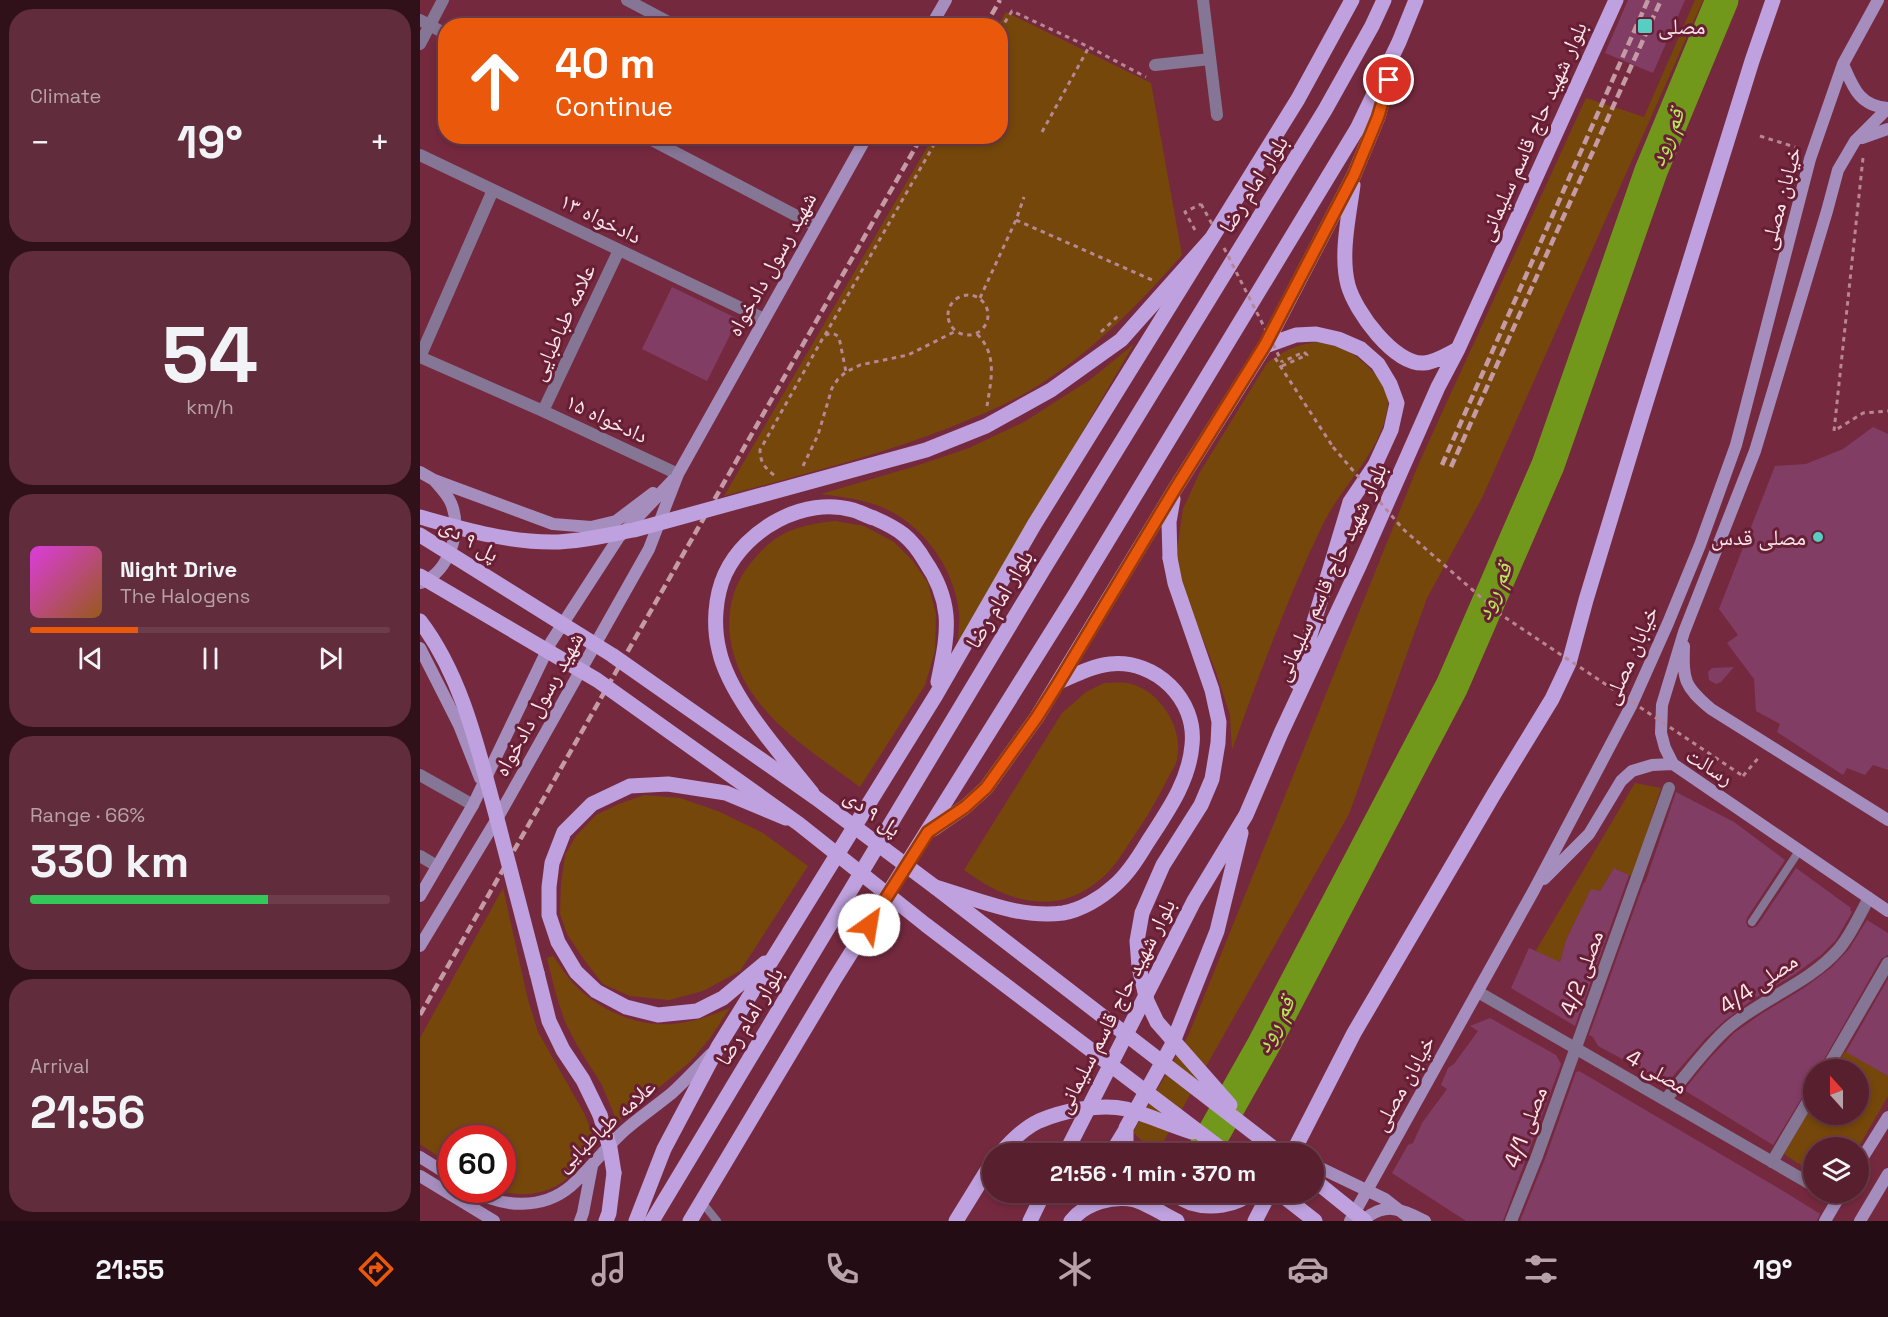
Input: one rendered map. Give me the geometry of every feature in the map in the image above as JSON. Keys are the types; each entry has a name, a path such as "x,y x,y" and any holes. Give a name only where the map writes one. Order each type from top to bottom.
{"main road":[{"path":"636,1221 664,1149 718,1047 936,695 1034,525 1298,99 1352,0"},
{"name":"بلوار امام رضا","path":"652,1221 1043,570 1325,110 1384,0"},
{"path":"690,1221 834,980 1076,593 1357,129 1399,42 1416,0"},
{"name":"بلوار شهید حاج قاسم سلیمانی","path":"1071,1143 1194,902 1246,816 1281,733 1616,0"},
{"path":"1296,1143 1354,1033 1552,699 1569,663 1642,416 1773,0"},
{"path":"928,832 965,807 986,788 1037,717 1265,345 1354,175 1378,117 1399,42"},
{"path":"1354,175 1345,250 1348,285 1360,314 1377,335 1394,350 1412,361 1424,363 1458,349"},
{"path":"420,517 508,539 552,542 586,539 643,528 926,450 987,426 1051,390 1120,340 1215,235"},
{"path":"1265,345 1296,335 1316,334 1338,339 1361,349 1378,364 1390,384 1397,403 1391,430 1376,465 1350,502 1281,733"},
{"path":"1175,489 1169,522 1170,558 1178,592 1214,698 1219,723 1218,744 1212,780 1201,805 1163,865 1142,913 1137,941 1139,967 1147,1001 1156,1022 1254,1132"},
{"path":"816,798 754,718 729,678 719,651 715,626 725,574 738,554 756,535 777,520 799,512 824,507 852,509 902,532 921,554 943,598 946,616 945,650 936,695"},
{"name":"پل ۹ دی","path":"420,535 612,655 816,798 1267,1143"},
{"path":"420,576 597,680 799,824 926,925 1214,1143"},
{"path":"420,621 442,656 460,696 481,759 549,1021 600,1115 610,1148 614,1173 606,1221"},
{"path":"935,887 1006,909 1037,915 1065,913 1088,904 1114,886 1131,867 1170,809 1188,770 1193,743 1189,714 1179,695 1164,679 1147,670 1131,666 1111,664 1088,670 1059,682"},
{"path":"776,953 723,998 697,1011 658,1015 626,1007 596,991 576,972 558,942 549,915 552,863 564,832 592,804 630,786 668,784 726,793 799,824"},
{"path":"1118,1143 1171,1047 1217,931 1246,816"},
{"path":"1010,1143 1038,1122 1067,1112 1098,1108 1124,1109 1207,1137"},
{"path":"1126,1128 1127,1143"},
{"path":"956,1221 982,1179"},
{"path":"1324,1188 1364,1221"},
{"path":"1073,1219 1095,1203 1107,1199 1135,1200 1177,1221"},
{"path":"1030,1221 1039,1203"},
{"path":"1073,1219 1082,1203"},
{"path":"1191,1203 1214,1206 1233,1203"},
{"path":"1255,1221 1264,1203"},
{"path":"1292,1203 1315,1221"}],"street":[{"path":"420,44 425,23 443,0"},
{"path":"627,0 661,18"},
{"path":"936,18 946,0"},
{"path":"1203,0 1217,115"},
{"name":"خیابان مصلی","path":"1350,1221 1534,890 1630,706 1668,623 1736,445 1810,159 1843,64 1878,0"},
{"path":"1155,65 1210,59"},
{"path":"1843,64 1854,88 1865,101 1877,107 1888,108"},
{"name":"خیابان مصلی","path":"1676,766 1665,748 1661,733 1662,705 1684,633 1755,451 1838,171 1861,139 1888,108"},
{"path":"1861,139 1888,129"},
{"path":"659,144 816,226"},
{"name":"شهید رسول دادخواه","path":"421,943 498,817 649,549 678,474 862,144"},
{"name":"دادخواه ۱۳","path":"420,155 765,319"},
{"path":"420,357 493,190"},
{"name":"علامه طباطبایی","path":"543,411 619,250"},
{"name":"دادخواه ۱۵","path":"420,357 678,474"},
{"path":"420,472 434,480 553,524 591,527 616,521 678,474"},
{"name":"شهید رسول دادخواه","path":"420,896 472,805 551,642 619,537 678,474"},
{"path":"420,584 429,580 448,559 456,531 451,503 434,480"},
{"path":"1684,633 1684,674 1693,694 1711,709 1888,820"},
{"path":"420,648 459,725 482,784"},
{"name":"رسالت","path":"1534,890 1589,834 1621,781 1632,771 1652,765 1676,766 1888,911"},
{"path":"420,775 472,805"},
{"name":"مصلی 4/2","path":"1576,1048 1669,788"},
{"path":"420,856 437,866"},
{"name":"مصلی 4/4","path":"1665,1100 1716,1039 1730,1026 1759,1004 1799,981 1840,949 1869,898"},
{"path":"1832,1059 1888,963"},
{"name":"مصلی 4","path":"1478,992 1803,1180"},
{"name":"علامه طباطبایی","path":"511,1203 535,1203 552,1198 569,1188 623,1132 673,1092 718,1047"},
{"name":"مصلی 4/1","path":"1511,1221 1576,1048"},
{"path":"1772,1162 1803,1110"},
{"path":"1869,1148 1888,1117"},
{"path":"420,1158 438,1169"},
{"path":"580,1221 593,1165"},
{"path":"1324,1170 1385,1199 1413,1221"},
{"path":"1860,1221 1888,1174"},
{"path":"420,1176 494,1221"},
{"path":"1825,1221 1836,1203"},
{"path":"1364,1221 1378,1211 1388,1209 1408,1212 1425,1221"}],"lane":[{"path":"1752,922 1799,850"},
{"path":"701,1201 717,1221"}],"path":[{"path":"1008,18 1012,11 1089,47 1150,80"},
{"path":"1042,132 1089,47"},
{"path":"1861,139 1834,431 1863,413 1888,411"},
{"path":"778,479 766,469 760,460 760,450 934,144"},
{"path":"980,298 1016,220 1024,197"},
{"path":"1215,235 1200,227 1195,230 1185,212 1201,204 1282,362 1305,352 1307,355 1282,366 1333,447 1403,530 1500,614 1743,776 1768,745"},
{"path":"1016,220 1154,280 1146,289"},
{"path":"967,294 980,298 986,303 989,317 983,329 970,335 956,331 948,320 948,313 954,300 967,294"},
{"path":"1094,337 1120,314"},
{"path":"800,473 818,435 832,388 838,379 860,365 908,355 956,331"},
{"path":"824,336 835,333 839,337 846,372"},
{"path":"977,333 986,343 992,366 987,408 996,403"}],"shaded area":[{"path":"1695,0 1703,0 1482,498 1427,598 1349,814 1163,1143 1144,1143 1133,1132 1189,1034 1419,463 1586,98 1644,117"},
{"path":"1006,12 1151,83 1182,255 1134,307 1083,354 1011,401 951,427 895,447 724,496 929,144 1008,144 1008,18 1002,18"},
{"path":"1322,342 1337,345 1346,350 1378,377 1387,395 1385,420 1371,451 1324,522 1298,578 1232,750 1230,715 1181,578 1177,550 1183,509 1200,472 1267,363 1293,348"},
{"path":"1134,344 958,644 959,616 951,580 935,550 924,537 899,516 884,508 861,500 821,494 969,448 1024,422 1091,379"},
{"path":"835,521 864,526 894,542 913,561 928,583 936,614 935,651 925,685 860,787 798,741 762,706 747,685 736,663 730,637 729,619 734,593 742,576 757,556 785,533"},
{"path":"1104,683 1127,683 1149,693 1167,711 1177,734 1176,763 1144,821 1117,861 1102,878 1085,890 1067,898 1032,901 1014,897 980,881 964,870 1062,713 1086,692"},
{"path":"1635,783 1661,788 1633,877 1614,868 1600,891 1591,890 1566,940 1560,962 1535,952"},
{"path":"644,795 680,798 720,812 763,833 808,866 740,971 703,991 669,1000 630,996 603,984 567,934 560,914 565,855 576,836 596,815"},
{"path":"503,888 528,1000 538,1032 584,1113 596,1142 565,1180 549,1189 532,1194 516,1194 516,1125 438,1125 438,1156 420,1144 420,1038"},
{"path":"553,956 569,979 582,992 605,1008 631,1019 645,1023 679,1023 730,1008 690,1062 617,1122 602,1085 565,1022 547,958"},
{"path":"1845,1051 1859,1059 1840,1059"},
{"path":"1869,1065 1888,1076 1888,1096 1864,1137 1803,1137 1803,1166 1784,1154 1803,1121 1803,1125 1869,1125"}],"building":[{"name":"مصلی","path":"1628,0 1685,0 1653,73 1605,53"},
{"path":"672,287 738,319 707,381 642,349"},
{"name":"مصلی قدس","path":"1873,427 1888,434 1888,770 1873,765 1865,775 1847,768 1843,775 1777,732 1780,724 1756,711 1754,679 1727,643 1738,635 1719,609 1775,466 1806,464 1843,449"},
{"path":"1734,667 1721,682 1716,684 1709,680 1708,672 1712,668"},
{"path":"1676,792 1734,822 1785,860 1747,918 1748,927 1757,926 1796,868 1851,908 1852,912 1836,940 1821,955 1724,1021 1667,1083 1598,1046 1593,1037 1589,1035"},
{"path":"1614,868 1629,875 1575,1026 1511,988 1529,948 1560,962 1566,940 1591,889 1600,891"},
{"path":"1867,920 1888,933 1888,955 1881,959 1824,1059 1803,1059 1803,1096 1773,1145 1684,1090 1734,1033 1804,988 1832,967 1849,949"},
{"path":"1888,979 1888,1076 1869,1065 1869,1059 1858,1059 1846,1052"},
{"path":"1490,1018 1556,1055 1561,1064 1503,1221 1466,1221 1392,1173 1408,1145 1413,1143 1422,1123 1447,1089 1441,1085 1448,1068 1454,1064 1478,1031 1470,1026"},
{"path":"1579,1071 1820,1214 1817,1221 1520,1221 1576,1072"}],"waterway":[{"name":"قم رود","path":"1208,1143 1264,1044 1452,686 1548,465 1651,171 1722,0"}],"railway":[{"path":"990,18 1000,0"},
{"path":"1442,465 1648,0"},
{"path":"1451,467 1661,0"},
{"path":"420,1015 917,144"}],"place":[{"name":"مصلی","path":"1645,26"},
{"name":"مصلی قدس","path":"1818,537"}],"route":[{"path":"869,925 928,832 965,807 986,788 1059,682 1265,345 1354,175 1378,117 1389,80"}]}
